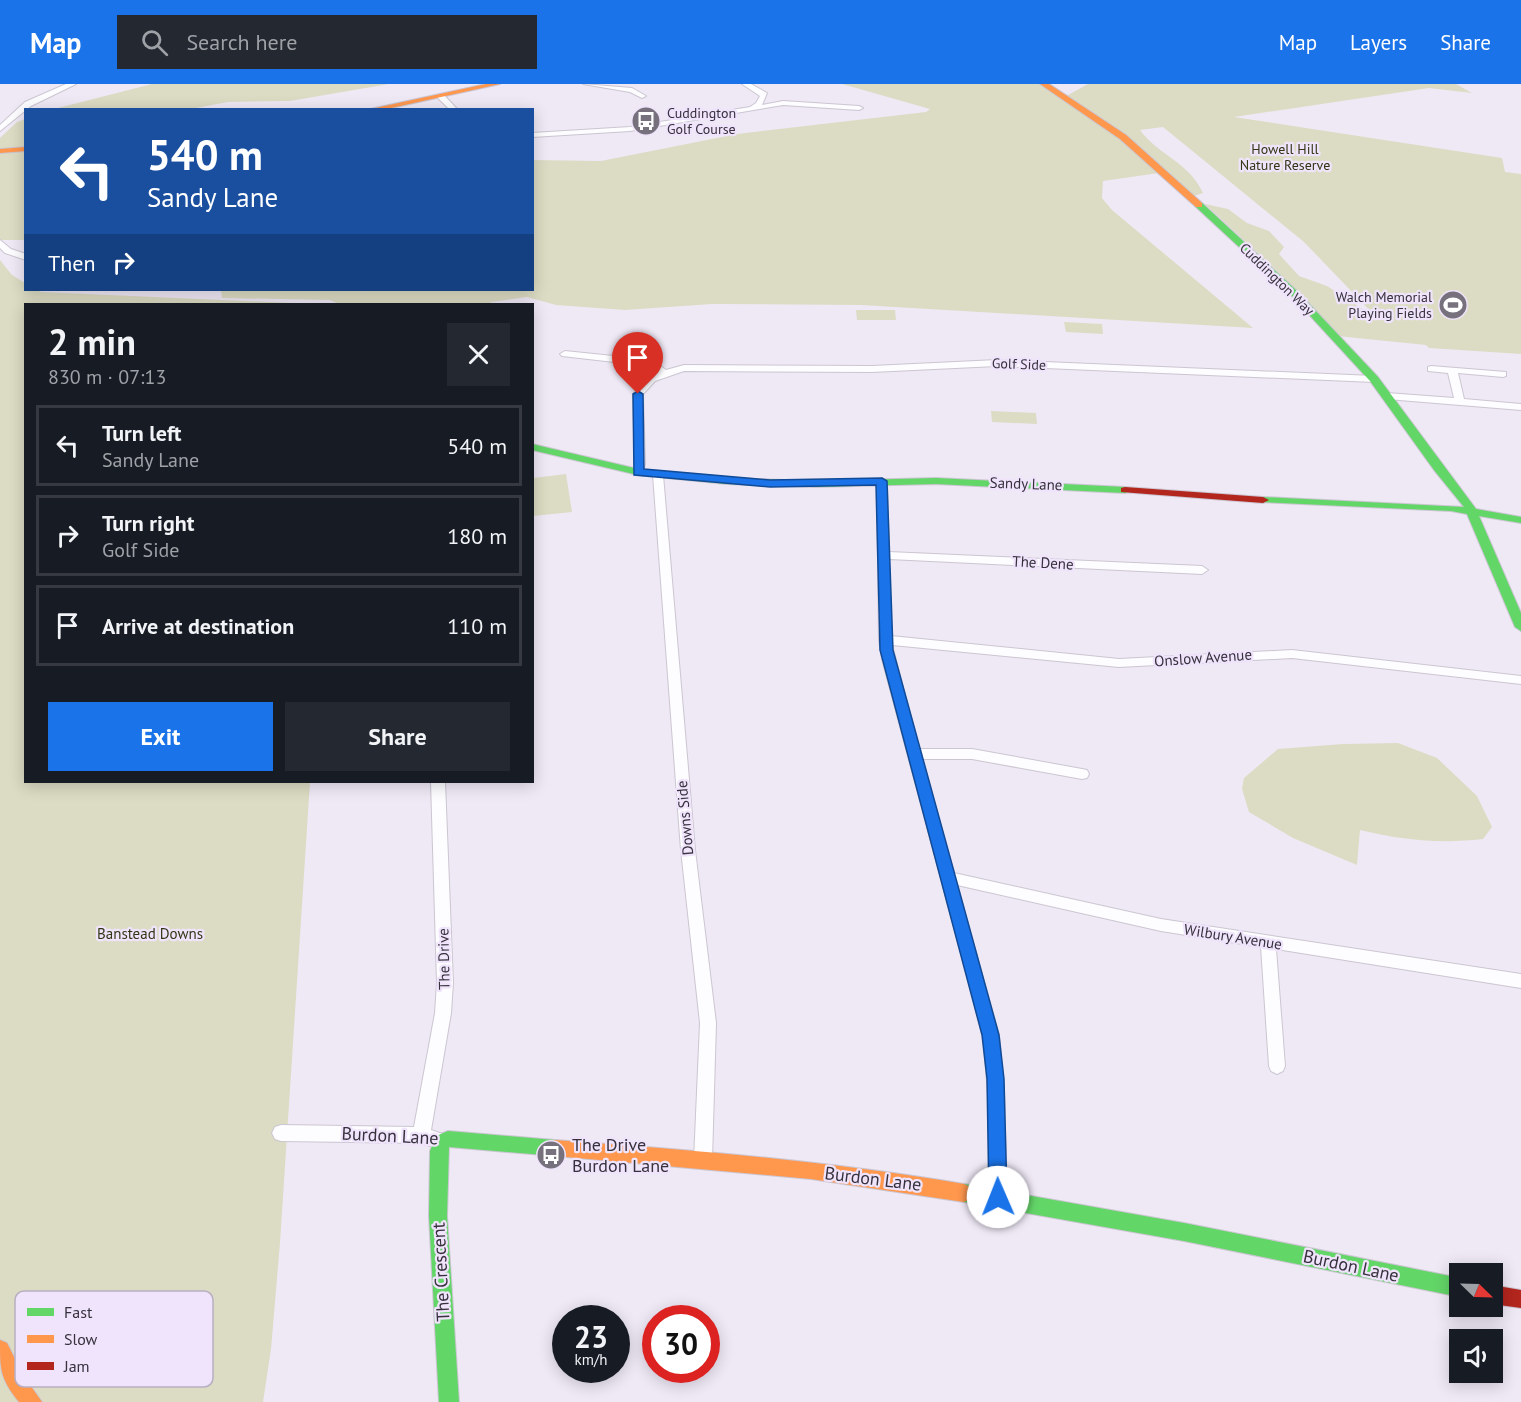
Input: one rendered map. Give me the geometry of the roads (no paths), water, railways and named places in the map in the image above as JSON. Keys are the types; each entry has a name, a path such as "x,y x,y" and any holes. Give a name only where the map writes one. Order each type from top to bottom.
{"main road":[{"path":"379,108 496,84"},
{"name":"Cuddington Way","path":"1044,84 1123,137 1169,177 1294,293 1374,379 1438,468 1468,504 1521,627"},
{"path":"0,150 24,149"},
{"name":"Sandy Lane","path":"534,447 658,476 770,483 882,481 1068,486 1263,500 1470,511 1521,520"},
{"name":"Burdon Lane","path":"442,1142 456,1138 703,1160 916,1184 998,1197 1449,1286"},
{"name":"The Crescent","path":"442,1142 438,1151 438,1216 449,1402"},
{"path":"1503,1296 1521,1299"},
{"path":"0,1350 15,1380"},
{"path":"20,1387 32,1402"}],"street":[{"path":"0,129 28,104 72,84"},
{"path":"587,84 632,90 642,96"},
{"path":"746,84 783,104"},
{"path":"752,109 759,104 764,95"},
{"path":"440,96 453,108"},
{"path":"534,135 630,129 783,104 859,108"},
{"path":"0,243 8,252 24,256"},
{"path":"565,354 652,363 664,373"},
{"name":"Golf Side","path":"638,472 640,464 638,394 644,385 664,373 684,368 872,369 998,363 1374,379"},
{"path":"1431,369 1503,374"},
{"path":"1452,370 1460,402"},
{"path":"1387,396 1521,407"},
{"name":"Downs Side","path":"658,476 687,850 708,1023 703,1160"},
{"path":"882,481 885,640 890,666 987,1018 994,1051 998,1197"},
{"name":"The Dene","path":"884,555 1202,570"},
{"name":"Onslow Avenue","path":"885,640 1119,663 1292,654 1521,680"},
{"path":"914,754 972,754 1082,774"},
{"name":"The Drive","path":"421,1135 443,1013 445,982 438,783"},
{"name":"Wilbury Avenue","path":"948,880 958,879 1161,925 1521,981"},
{"path":"1268,943 1276,1066"},
{"name":"Burdon Lane","path":"281,1133 421,1135 442,1142"}],"place":[{"name":"Cuddington Golf Course","path":"646,121"},
{"name":"Walch Memorial Playing Fields","path":"1453,305"},
{"name":"The Drive Burdon Lane","path":"551,1155"}],"park label":[{"name":"Howell Hill Nature Reserve","path":"1285,158"},
{"name":"Banstead Downs","path":"150,934"}]}
